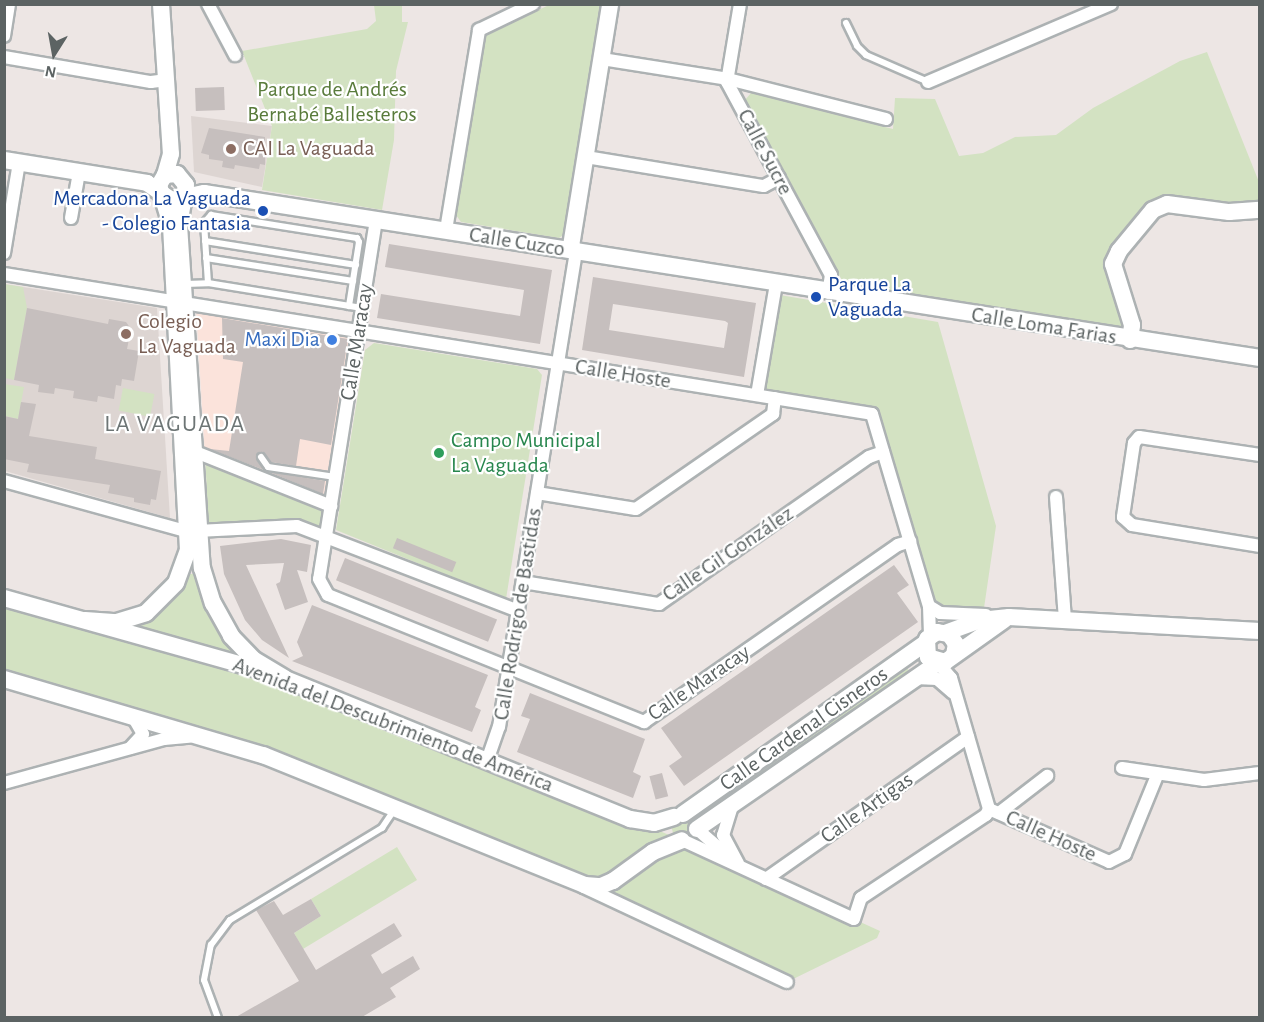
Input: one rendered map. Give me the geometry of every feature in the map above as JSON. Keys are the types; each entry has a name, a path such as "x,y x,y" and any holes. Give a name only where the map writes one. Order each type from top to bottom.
{"street":[{"path":"4,36 9,4"},
{"path":"85,620 126,620 163,600 176,583 187,557 193,531 193,452 166,180 171,154 161,4"},
{"path":"208,4 235,56"},
{"path":"446,230 479,30 533,4"},
{"name":"Calle Rodrigo de Bastidas","path":"487,761 498,732 523,582 576,252 571,246 610,4"},
{"path":"728,79 740,4"},
{"path":"928,82 1111,4"},
{"path":"4,57 151,82 167,80"},
{"path":"602,59 728,79 886,119"},
{"name":"Calle Sucre","path":"728,79 831,275 828,293"},
{"path":"586,157 764,186 779,178"},
{"path":"4,253 12,161 79,172 166,180"},
{"path":"71,218 79,172"},
{"name":"Calle Cuzco","path":"166,180 171,200 183,195 204,193"},
{"name":"Calle Cuzco","path":"166,180 204,193 828,293"},
{"path":"183,195 179,218 183,284 180,303 193,531 206,585 231,636 253,659 285,678"},
{"path":"1130,340 1132,325 1113,264 1119,250 1153,210 1167,204 1228,212 1260,210"},
{"name":"Calle Maracay","path":"376,220 319,579 328,595 644,722 898,544 910,541"},
{"name":"Calle Hoste","path":"4,274 872,414 929,606 934,637"},
{"path":"757,395 776,284"},
{"name":"Calle Loma Farias","path":"828,293 1260,358"},
{"path":"537,493 636,509 773,414 775,398"},
{"path":"1260,454 1139,437 1134,443 1123,515 1124,521 1132,525 1260,546"},
{"path":"193,452 331,506"},
{"name":"Calle Gil González","path":"523,582 659,604 868,457 883,452"},
{"path":"4,481 193,531 297,526 518,611"},
{"path":"1056,497 1065,620 1260,631"},
{"path":"176,583 193,573 206,585"},
{"name":"Avenida del Descubrimiento de América","path":"4,598 285,678 630,819 654,823 679,816"},
{"path":"929,606 940,613 989,620"},
{"name":"Calle Cardenal Cisneros","path":"679,816 934,637 989,620 1014,617 1065,620"},
{"path":"954,655 989,620"},
{"path":"938,663 928,657 934,637 954,640 954,655"},
{"name":"Calle Hoste","path":"954,655 951,678 968,737 994,811 1109,862 1125,854 1158,773"},
{"name":"Calle Cardenal Cisneros","path":"697,829 909,680 954,655"},
{"name":"Calle Hoste","path":"938,663 951,678"},
{"path":"909,680 927,677 941,681 958,704"},
{"path":"4,679 220,740 574,882 787,982"},
{"path":"122,712 136,719 143,730 138,743 127,749"},
{"path":"4,783 180,737 220,740"},
{"name":"Calle Artigas","path":"766,879 968,737"},
{"path":"1122,768 1204,780 1260,773"},
{"path":"746,870 697,829 693,818 679,816 671,830 682,840 746,870 854,919 861,898 1047,776"},
{"path":"734,803 723,835 730,855 746,870"},
{"path":"574,882 592,887 606,884 654,852 691,838 697,829"}],"lane":[{"path":"846,23 857,46 867,54 928,82"},
{"path":"208,283 206,218 222,217 357,238 356,265 349,306"},
{"path":"205,241 356,265"},
{"path":"206,258 353,281"},
{"path":"183,284 208,283 362,308"},
{"path":"261,457 268,467 336,477"},
{"path":"218,1017 204,980 211,945 230,920 382,828 395,809"}],"shaded area":[{"name":"CAI La Vaguada","path":"191,116 272,126 262,187 194,172"},
{"path":"4,284 157,308 170,518 5,471"},
{"path":"196,305 352,330 324,503 205,456"}],"green space":[{"name":"Parque de Andrés Bernabé Ballesteros","path":"374,5 402,5 402,22 408,22 396,71 394,140 382,210 262,190 272,126 242,51 367,29 376,21"},
{"path":"549,5 604,5 568,232 559,238 461,222 456,215 486,35"},
{"path":"1207,52 1259,182 1259,206 1173,200 1115,248 1126,322 1124,330 844,284 745,100 751,93 893,129 895,98 935,99 959,156 983,153 1015,137 1056,135 1093,108 1180,61"},
{"path":"4,284 23,287 27,308 14,380 5,378"},
{"path":"774,294 938,322 996,526 984,608 936,605 878,408 758,388"},
{"name":"Campo Municipal La Vaguada","path":"374,343 537,369 542,375 506,599 336,530 365,350"},
{"path":"4,384 24,387 18,419 5,416"},
{"path":"123,388 154,394 150,417 119,411"},
{"path":"205,456 324,503 319,534 297,526 209,530"},
{"path":"186,574 196,574 206,585 261,665 674,837 671,825 689,815 696,822 691,838 746,870 880,931 877,938 787,982 610,900 263,755 5,679 4,598 126,620"},
{"path":"904,663 911,674 717,809 712,804 710,799"},
{"path":"397,847 417,880 303,949 294,933 321,916 311,899"}],"building":[{"path":"224,87 225,110 196,111 195,88"},
{"path":"209,128 265,137 265,165 260,164 259,169 235,165 234,169 222,167 223,161 209,159 209,155 201,153"},
{"path":"389,244 552,270 540,344 377,318 381,294 520,316 524,290 385,267"},
{"path":"593,277 756,303 744,377 582,350","holes":["613,304 728,323 724,348 609,330"]},
{"path":"27,308 108,324 109,319 126,322 131,329 127,349 139,351 134,381 122,379 121,386 116,385 114,399 98,396 97,402 73,398 74,391 55,388 54,394 38,392 39,385 14,380"},
{"path":"222,318 348,339 331,445 300,439 296,466 271,462 264,453 259,452 256,458 264,470 210,449 229,451 243,362 223,359"},
{"path":"21,402 36,404 29,436 97,447 95,459 161,471 156,500 151,499 150,505 134,502 134,498 108,493 110,485 27,472 29,464 4,459 4,416 18,419"},
{"path":"269,472 325,481 323,494"},
{"path":"397,538 456,562 452,572 393,548"},
{"path":"281,539 311,545 307,572 297,570 308,602 285,610 276,584 280,582 284,563 246,565 289,658 262,640 245,620 224,574 220,546"},
{"path":"345,558 497,619 488,642 336,580"},
{"path":"894,565 909,585 897,593 918,622 684,786 669,766 682,757 661,728"},
{"path":"312,605 488,675 475,707 481,710 472,732 292,661 303,656 297,642"},
{"path":"530,693 645,739 633,772 641,776 633,798 517,752 530,719 521,716"},
{"path":"662,773 668,796 656,800 649,776"},
{"path":"311,899 321,916 294,933 316,970 394,923 402,936 371,955 382,974 413,956 420,969 390,988 396,997 362,1017 236,1017 299,981 256,910 274,901 283,915"}],"place":[{"name":"CAI La Vaguada","path":"231,149"},
{"name":"Mercadona La Vaguada - Colegio Fantasia","path":"263,211"},
{"name":"Parque La Vaguada","path":"816,297"},
{"name":"Colegio La Vaguada","path":"126,334"},
{"name":"Maxi Dia","path":"332,340"},
{"name":"Campo Municipal La Vaguada","path":"439,453"}],"district":[{"name":"LA VAGUADA","path":"175,425"}]}
